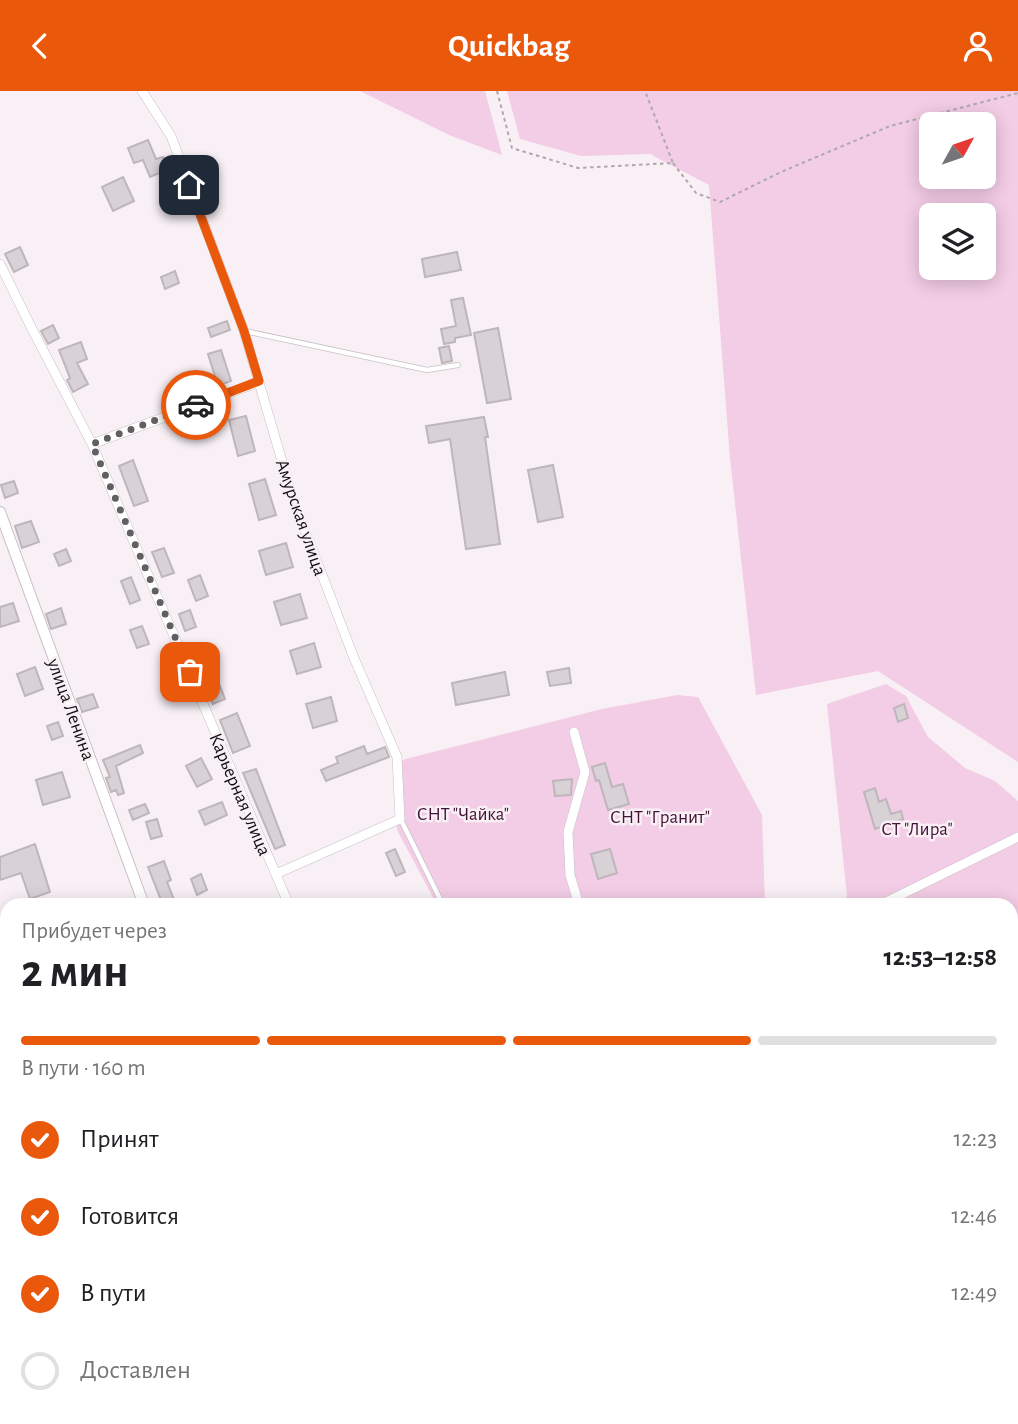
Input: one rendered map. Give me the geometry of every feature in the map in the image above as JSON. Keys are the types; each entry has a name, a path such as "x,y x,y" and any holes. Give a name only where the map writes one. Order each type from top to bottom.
{"street":[{"name":"Амурская улица","path":"142,91 171,136 244,331 293,499 354,658 397,757 400,819"},
{"name":"Карьерная улица","path":"0,264 92,444 286,898"},
{"path":"92,444 259,381"},
{"name":"улица Ленина","path":"0,512 141,898"},
{"path":"574,732 585,772 568,832 570,875 577,898"},
{"path":"276,874 400,819"},
{"path":"894,898 1018,837"}],"lane":[{"path":"244,331 428,370 458,365"},
{"path":"400,819 440,898"}],"path":[{"path":"497,91 512,148 578,169 673,163"},
{"path":"645,91 673,163 696,193 720,202 781,172 890,127 1018,93"}],"green space":[{"path":"360,91 485,91 502,155 449,135"},
{"path":"507,91 1018,91 1018,762 878,671 756,695 730,458 709,185 650,154 581,156 520,139"},
{"name":"СТ \"Лира\"","path":"886,684 906,696 928,737 965,768 995,781 1018,801 1018,898 846,898 827,704"},
{"name":"СНТ \"Гранит\"","path":"677,695 698,697 762,815 765,898 433,898 397,830 394,762 602,709"}],"building":[{"path":"148,140 156,159 163,157 167,170 150,177 143,160 134,163 128,148"},
{"path":"123,177 134,201 113,211 102,187"},
{"path":"20,247 28,265 14,272 5,254"},
{"path":"457,252 461,270 425,277 422,259"},
{"path":"175,271 179,283 165,289 161,277"},
{"path":"463,298 471,335 455,338 455,342 444,344 441,329 456,326 451,300"},
{"path":"227,321 230,330 211,337 208,328"},
{"path":"53,325 59,338 48,344 41,331"},
{"path":"498,328 511,399 487,403 474,333"},
{"path":"81,342 87,359 77,363 88,384 73,392 59,350"},
{"path":"449,346 452,361 442,363 439,348"},
{"path":"221,350 231,381 218,386 208,354"},
{"path":"246,416 255,451 238,456 229,420"},
{"path":"484,417 500,544 466,549 450,439 429,443 426,426"},
{"path":"133,460 148,501 134,506 119,466"},
{"path":"553,465 563,517 538,522 528,470"},
{"path":"265,479 276,515 259,520 249,484"},
{"path":"14,481 18,493 5,498 1,485"},
{"path":"31,521 39,542 22,548 15,526"},
{"path":"286,543 293,567 266,575 259,551"},
{"path":"164,548 174,573 162,577 152,552"},
{"path":"66,549 71,561 59,566 54,554"},
{"path":"200,575 208,596 196,601 188,580"},
{"path":"131,577 140,600 130,604 121,581"},
{"path":"300,594 307,618 281,625 274,602"},
{"path":"13,603 19,621 0,627 0,607"},
{"path":"61,608 66,624 51,629 46,614"},
{"path":"190,610 196,627 185,631 179,614"},
{"path":"142,626 149,644 137,648 130,630"},
{"path":"314,643 321,667 297,674 290,651"},
{"path":"211,663 225,699 213,704 200,667"},
{"path":"35,667 43,689 25,696 17,674"},
{"path":"569,668 571,683 550,686 547,672"},
{"path":"505,672 509,695 456,705 452,683"},
{"path":"93,694 98,707 82,712 77,699"},
{"path":"331,697 337,721 313,728 306,704"},
{"path":"904,704 908,718 898,722 894,708"},
{"path":"237,713 250,746 233,753 220,720"},
{"path":"58,722 63,736 52,740 47,726"},
{"path":"140,745 143,753 116,766 124,793 118,795 116,790 111,792 106,778 110,777 103,760"},
{"path":"364,746 367,754 385,747 389,757 326,781 321,770 338,763 336,757"},
{"path":"201,758 212,779 197,787 186,766"},
{"path":"605,763 612,787 623,784 629,804 608,810 592,767"},
{"path":"256,769 285,845 275,849 243,773"},
{"path":"62,772 70,797 43,805 36,780"},
{"path":"572,779 571,795 555,796 553,781"},
{"path":"875,788 879,802 886,799 891,814 901,811 903,819 875,829 864,792"},
{"path":"222,802 227,815 205,825 199,811"},
{"path":"145,804 149,813 133,820 129,810"},
{"path":"157,819 162,836 151,839 146,822"},
{"path":"35,844 50,892 30,898 21,873 0,880 0,857"},
{"path":"395,849 405,872 396,876 386,853"},
{"path":"610,849 617,873 598,879 591,854"},
{"path":"164,861 171,880 167,882 173,898 160,898 148,867"},
{"path":"201,874 207,890 197,895 191,879"}],"way so far":[{"path":"190,672 92,444 196,405"}],"route":[{"path":"189,185 244,331 259,381 196,405"}],"park label":[{"name":"СНТ \"Чайка\"","path":"463,813"}]}
